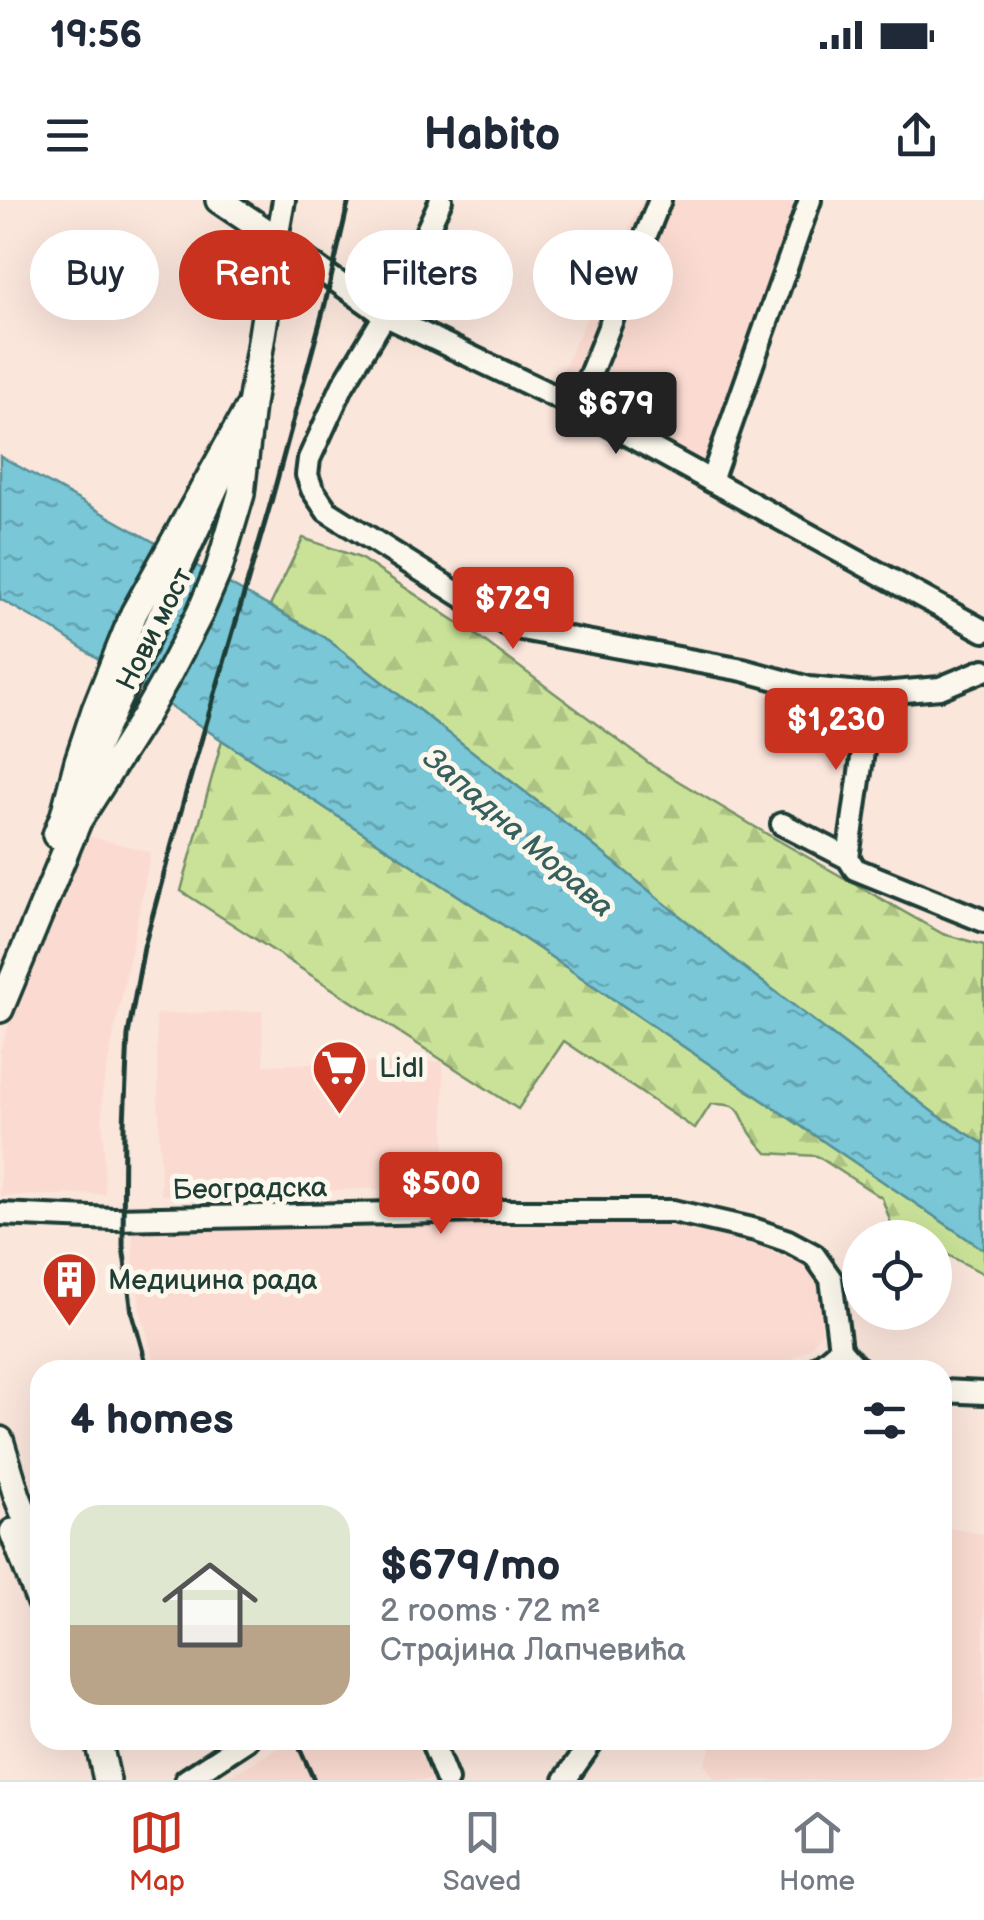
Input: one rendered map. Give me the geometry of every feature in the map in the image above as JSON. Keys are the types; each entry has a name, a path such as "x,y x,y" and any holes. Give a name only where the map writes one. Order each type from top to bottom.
{"main road":[{"path":"219,200 264,230"},
{"path":"238,445 251,404 264,320"},
{"name":"Нови мост","path":"71,818 78,761 134,613 238,445"},
{"name":"Нови мост","path":"71,818 144,716 200,613 242,494 238,445"},
{"path":"0,971 71,818"},
{"path":"0,1009 71,818"},
{"path":"0,1440 16,1496 9,1517 30,1575"},
{"path":"9,1517 30,1542"},
{"path":"83,1750 89,1780"},
{"path":"100,1750 107,1780"}],"street":[{"path":"279,230 284,200"},
{"path":"427,230 441,200"},
{"path":"577,408 660,200"},
{"path":"711,481 810,200"},
{"path":"381,320 343,385 306,474 327,511 506,624 742,670 809,688 871,694 940,688 984,670"},
{"path":"394,320 577,408 984,632"},
{"path":"871,694 850,864 984,921"},
{"path":"782,824 848,858"},
{"name":"Београдска","path":"0,1214 114,1219 673,1211 756,1230 814,1255 832,1279 840,1349"},
{"path":"827,1360 840,1349 849,1360"},
{"path":"952,1392 984,1393"},
{"path":"186,1780 231,1750"},
{"path":"435,1750 447,1780"},
{"path":"564,1780 586,1750"}],"shaded area":[{"path":"642,200 802,200 706,464 574,396 562,371 586,320 673,320 673,230 628,230"},
{"path":"84,835 151,852 102,1093 105,1194 0,1196 0,1050"},
{"path":"262,1011 264,1065 443,1061 446,1187 161,1195 156,1014"},
{"path":"511,1222 684,1224 761,1240 785,1250 811,1268 821,1285 821,1333 811,1347 791,1360 154,1360 141,1314 133,1229"},
{"path":"952,1529 984,1534 984,1780 715,1780 704,1764 710,1750 952,1750"},
{"path":"275,1750 418,1750 431,1780 222,1780"}],"green space":[{"path":"303,538 360,558 475,634 653,766 943,934 984,945 984,1144 934,1113 738,963 573,829 324,637 270,606"},
{"path":"222,740 940,1220 890,1220 882,1198 817,1156 767,1153 735,1107 711,1104 695,1129 564,1041 518,1109 181,891"},
{"path":"952,1228 984,1250 984,1274 952,1257"}],"water":[{"name":"Западна Морава","path":"0,456 324,637 573,829 738,963 934,1113 984,1144 984,1250 952,1228 952,1220 940,1220 523,938 53,629 0,599"}],"railway":[{"path":"145,1360 132,1313 123,1246 128,1035 144,947 271,502 349,200"},
{"path":"300,1750 314,1780"}],"place":[{"name":"Lidl","path":"340,1117"},
{"name":"Медицина рада","path":"69,1329"}]}
